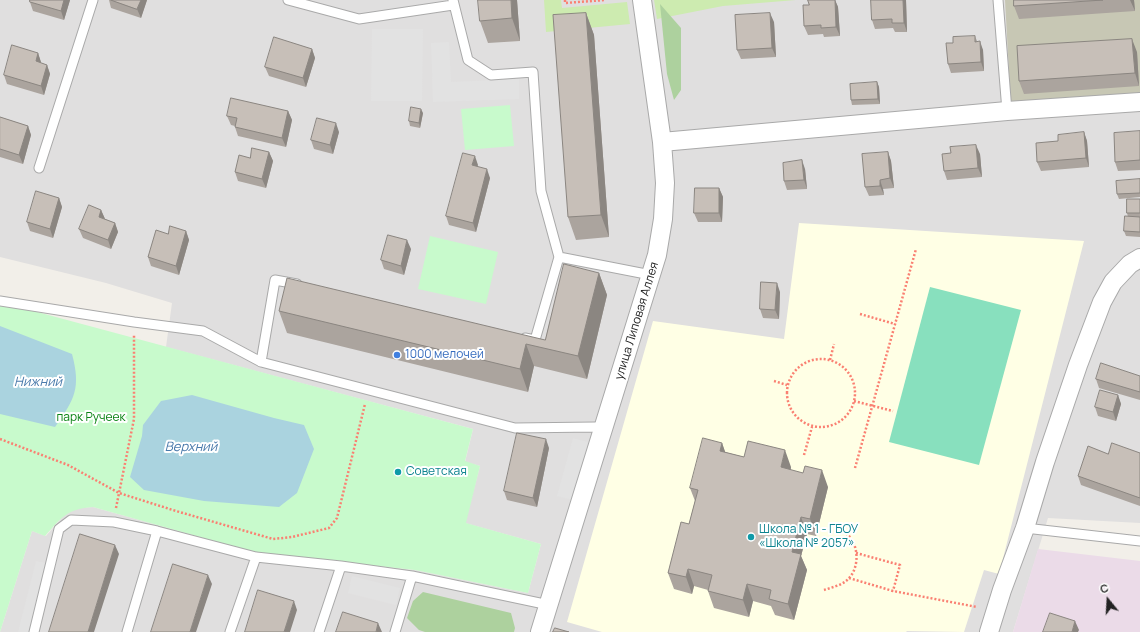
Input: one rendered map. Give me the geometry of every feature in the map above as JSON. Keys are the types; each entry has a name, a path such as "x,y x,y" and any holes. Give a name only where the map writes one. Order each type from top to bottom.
{"street":[{"name":"улица Липовая Аллея","path":"540,632 651,276 657,255 663,219 665,197 662,142 642,0"},
{"path":"662,142 1007,111 1140,102"},
{"path":"989,632 1002,590 1026,528 1048,455 1078,365 1102,302 1113,282 1130,264 1140,258"}],"lane":[{"path":"39,168 92,0"},
{"path":"288,0 359,19 453,2 468,60 491,75 533,72 540,191 559,257 535,340 520,336"},
{"path":"998,0 1007,111"},
{"path":"559,257 651,276"},
{"path":"261,362 275,280 306,287"},
{"path":"0,301 203,331 261,362 515,428 604,428"},
{"path":"34,632 58,529 71,520 114,522 157,531 256,557 341,566 412,576 548,605"},
{"path":"1026,528 1140,541"},
{"path":"128,632 157,531"},
{"path":"230,632 256,557"},
{"path":"319,632 341,566"},
{"path":"396,632 412,576"}],"path":[{"path":"565,0 565,3 605,0"},
{"path":"855,468 916,249"},
{"path":"860,314 896,324"},
{"path":"114,522 134,419 134,322"},
{"path":"830,360 834,344"},
{"path":"820,359 830,360 845,368 850,375 854,384 854,401 847,415 840,422 823,427 812,427 800,420 791,409 787,395 787,385 792,374 799,366 809,361 820,359"},
{"path":"774,381 787,385"},
{"path":"0,439 68,465 119,493 273,539 292,537 329,528 337,518 368,390"},
{"path":"854,401 893,411"},
{"path":"804,455 812,427"},
{"path":"824,590 834,587 849,578 856,562 856,553 853,543 848,535 840,530"},
{"path":"856,553 900,565 893,591"},
{"path":"849,578 893,591 996,612"}],"shaded area":[{"path":"0,0 1140,0 1140,523 1048,518 1013,632 0,632 32,531 46,536 64,515 78,508 93,507 257,553 415,570 528,593 541,544 465,523 480,466 465,462 473,429 166,347 172,303 106,283 0,257"},
{"path":"1005,0 1140,0 1140,99 1011,107"},
{"path":"372,29 423,29 422,101 371,101"},
{"path":"449,42 451,82 519,79 519,99 433,102 431,43"},
{"path":"799,223 1084,241 999,574 984,570 964,632 602,632 567,622 653,321 784,339"},
{"path":"573,438 588,442 573,500 557,496"},
{"path":"1038,549 1140,561 1140,632 1013,632"},
{"path":"36,561 47,563 30,632 18,632"},
{"path":"352,576 400,588 396,605 348,593"}],"green space":[{"path":"544,0 561,0 562,8 627,2 630,24 546,32"},
{"path":"654,0 796,0 723,6 657,19"},
{"path":"660,4 681,28 681,90 674,100 667,74"},
{"path":"510,105 514,146 465,150 461,109"},
{"path":"430,236 498,252 486,304 418,289"},
{"path":"930,287 1021,310 979,465 889,442"},
{"name":"парк Ручеек","path":"0,302 473,429 465,461 480,466 466,523 541,544 528,593 415,570 257,553 93,507 77,510 66,515 45,536 32,531 0,632"},
{"path":"423,592 511,613 515,628 514,632 425,632 419,630 407,618 413,601"}],"water":[{"name":"Нижний","path":"0,326 72,354 75,366 76,385 72,401 55,427 0,414"},
{"name":"Верхний","path":"192,395 304,425 314,449 297,493 279,507 204,501 144,490 130,477 142,436 143,425 161,401"}],"building":[{"path":"30,0 64,0 61,11 30,2"},
{"path":"111,0 141,0 137,9"},
{"path":"478,0 511,0 512,18 480,21"},
{"path":"808,0 835,0 836,27 821,28 821,25 804,26 803,5 809,5"},
{"path":"871,0 903,0 904,23 892,23 892,19 872,20"},
{"path":"1014,0 1103,0 1014,6"},
{"path":"586,13 601,215 568,217 553,15"},
{"path":"770,13 772,48 737,50 735,15"},
{"path":"975,36 975,42 980,41 981,62 948,64 946,43 953,43 953,37"},
{"path":"274,37 312,49 303,78 265,67"},
{"path":"1132,39 1135,73 1019,81 1017,46"},
{"path":"12,45 38,53 36,61 47,65 41,86 4,75"},
{"path":"877,82 878,99 851,100 850,84"},
{"path":"231,98 288,111 282,138 235,127 237,118 227,116"},
{"path":"411,107 421,109 419,123 409,121"},
{"path":"0,117 28,126 19,155 0,149"},
{"path":"317,118 336,123 330,145 311,140"},
{"path":"1140,131 1140,160 1115,162 1114,133"},
{"path":"1084,132 1086,158 1037,162 1036,143 1058,141 1058,135"},
{"path":"976,145 978,168 944,171 942,154 951,153 950,147"},
{"path":"252,148 269,152 262,179 235,172 239,155 250,158"},
{"path":"888,152 890,178 880,180 880,186 865,187 862,154"},
{"path":"463,153 475,156 472,165 487,169 473,223 446,216"},
{"path":"802,160 804,180 784,181 783,163"},
{"path":"1140,179 1140,193 1117,194 1116,181"},
{"path":"695,188 719,188 719,213 694,213"},
{"path":"36,191 59,198 50,229 27,222"},
{"path":"1127,199 1140,199 1140,213 1127,213"},
{"path":"89,205 101,210 99,217 115,223 108,240 79,229"},
{"path":"1125,216 1140,217 1140,232 1124,231"},
{"path":"170,226 186,231 176,266 148,257 156,230 168,234"},
{"path":"388,235 407,240 401,266 381,260"},
{"path":"564,264 599,273 578,356 526,344 520,369 279,311 287,278 545,340"},
{"path":"761,282 777,283 775,310 760,309"},
{"path":"1101,363 1140,376 1140,392 1096,379"},
{"path":"1100,390 1118,395 1113,412 1095,407"},
{"path":"517,433 546,439 533,498 504,491"},
{"name":"Школа № 1 - ГБОУ «Школа № 2057»","path":"703,438 722,443 720,451 744,457 748,441 785,450 781,467 803,473 805,466 822,470 810,519 801,517 792,552 801,554 788,604 769,599 771,590 747,584 743,600 708,591 712,575 688,569 686,577 668,573 681,522 689,524 698,490 690,488"},
{"path":"1112,443 1140,453 1140,498 1078,476 1088,446 1108,454"},
{"path":"80,534 115,545 88,632 49,632"},
{"path":"173,564 208,575 190,632 151,632"},
{"path":"258,590 294,601 284,632 245,632"},
{"path":"343,612 378,623 376,632 336,632"},
{"path":"1050,613 1075,621 1072,632 1043,632"},
{"path":"555,628 569,632 553,632"}],"place":[{"name":"1000 мелочей","path":"397,355"},
{"name":"Советская","path":"398,472"},
{"name":"Школа № 1 - ГБОУ «Школа № 2057»","path":"751,537"}]}
